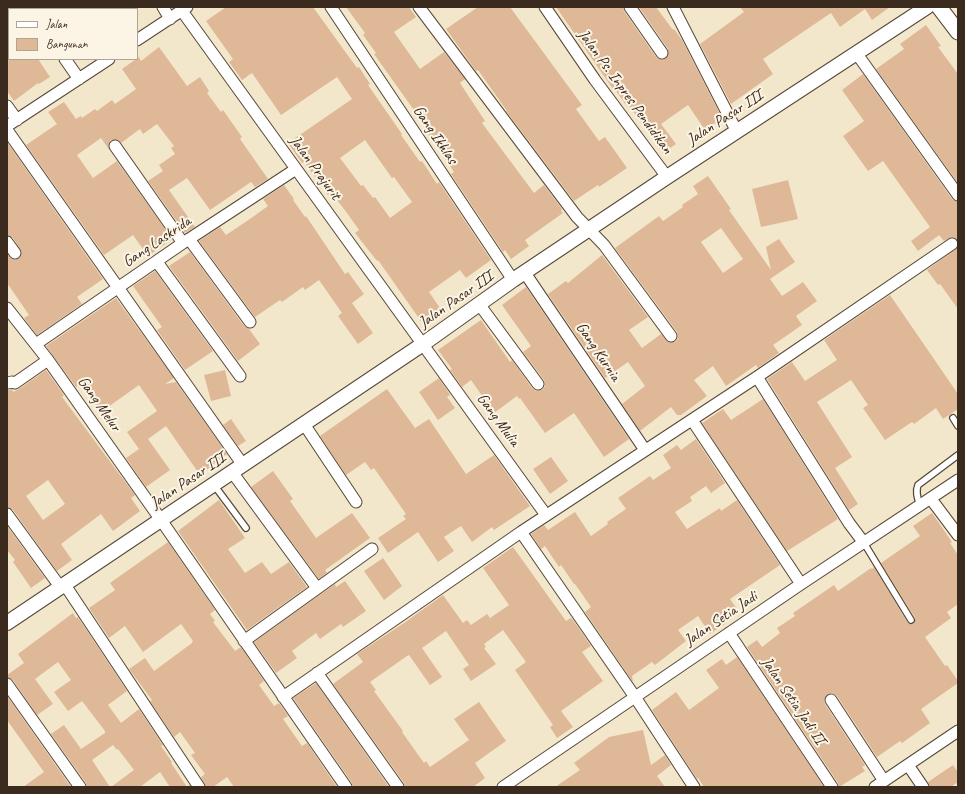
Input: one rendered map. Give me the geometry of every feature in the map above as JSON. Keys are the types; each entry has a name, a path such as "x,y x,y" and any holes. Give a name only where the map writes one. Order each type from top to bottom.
{"main road":[{"path":"940,7 958,32"}],"street":[{"path":"163,7 170,19"},
{"name":"Gang Ikhlas","path":"331,7 519,276"},
{"path":"419,7 577,217 604,244 671,336"},
{"name":"Jalan Ps. Inpres Pendidikan","path":"545,7 667,177"},
{"path":"630,7 662,53"},
{"path":"673,7 736,130"},
{"name":"Jalan Pasar III","path":"7,623 423,344 519,276 736,130 857,54 927,7"},
{"path":"138,39 185,9"},
{"name":"Jalan Prajurit","path":"185,9 296,169 423,344"},
{"path":"857,54 958,194"},
{"path":"66,60 79,79"},
{"path":"7,126 108,60"},
{"path":"7,106 17,120"},
{"path":"7,130 119,287 317,588"},
{"path":"114,146 250,322"},
{"name":"Gang Laskrida","path":"36,344 186,241 296,169"},
{"path":"7,242 15,253"},
{"path":"283,697 546,515 645,450 693,422 758,379 952,244"},
{"path":"157,262 240,376"},
{"name":"Gang Kurnia","path":"519,276 645,450"},
{"path":"480,304 538,384"},
{"name":"Gang Melur","path":"7,308 48,360 346,787"},
{"name":"Gang Mulia","path":"423,344 546,515"},
{"path":"7,383 15,383 48,360"},
{"path":"758,379 849,523 864,543"},
{"path":"693,422 800,584"},
{"path":"304,424 356,502"},
{"name":"Jalan Setia Jadi","path":"503,787 800,584 958,480"},
{"path":"931,499 958,535"},
{"path":"7,514 63,586 199,787"},
{"path":"521,532 635,697 694,787"},
{"path":"244,641 372,549"},
{"name":"Jalan Setia Jadi II","path":"729,633 832,787"},
{"path":"317,673 398,787"},
{"path":"7,684 80,787"},
{"path":"831,700 880,784 958,731"},
{"path":"908,765 923,787"}],"lane":[{"path":"953,418 958,426"},
{"path":"920,506 917,488 918,485 958,455"},
{"path":"214,484 246,528"},
{"path":"864,543 911,620"}],"building":[{"path":"226,7 313,7 357,68 359,67 370,84 368,85 402,134 401,135 420,162 422,161 437,184 439,182 491,260 466,278 460,270 429,292 442,311 423,324 378,260 377,261 355,233 359,230 347,213 337,200 333,202 288,143 352,99 337,77 281,115 252,73 242,80 229,62 233,59 206,21","holes":["365,140 392,178 394,177 412,202 390,218 375,197 373,198 363,185 361,186 340,158"]},
{"path":"346,7 409,7 416,17 394,32 420,69 444,52 465,79 460,83 485,121 482,123 534,193 544,185 562,209 561,211 563,213 525,240 529,246 511,259 505,250 503,252 451,174 454,172 425,129 426,127 374,54 376,53 363,35 365,33"},
{"path":"478,7 510,7 582,105 576,109 599,141 605,137 627,168 599,187 598,185 574,201 446,29"},
{"path":"556,7 623,7 624,11 656,57 663,60 668,56 668,49 639,7 656,7 682,40 722,118 705,130 688,105 661,124 676,144 663,153 628,104 626,105 614,88 613,89"},
{"path":"740,7 890,7 872,20 865,9 840,27 831,13 763,59 773,74 731,104 700,44 744,12"},
{"path":"926,25 941,46 938,47 958,74 958,183 876,69 904,49 900,44"},
{"path":"159,47 187,86 200,77 209,91 207,93 221,112 223,110 242,137 240,139 268,179 255,187 251,182 210,210 187,178 169,190 195,227 185,233 148,181 163,171 159,165 175,154 171,148 174,146 157,124 143,134 140,129 121,143 118,140 111,140 108,146 110,151 101,138 77,155 93,178 117,161 172,239 148,256 133,235 104,255 26,145 57,124 48,112 64,102 76,119 81,116 82,118 95,109 97,111 112,100 115,104 136,89 122,69 135,60 138,60 139,57 141,61"},
{"path":"7,59 39,60 50,77 39,84 38,83 14,101 7,91"},
{"path":"863,74 952,199 958,202 958,241 952,237 944,241 939,235 918,251 911,241 930,227 883,161 868,171 843,136 864,121 842,90"},
{"path":"7,142 103,279 77,297 82,304 37,335 24,318 29,315 7,283 7,254 15,260 19,258 22,253 13,238 7,235"},
{"path":"708,176 731,209 729,210 771,270 766,247 779,239 795,262 770,279 782,296 803,282 817,301 796,316 802,325 773,345 779,353 758,368 756,365 726,386 713,366 694,380 707,396 681,415 677,415 671,407 640,431 622,404 645,386 628,362 605,378 548,294 566,281 568,283 602,255 648,317 629,330 642,348 661,334 668,342 675,342 678,338 677,332 615,248 659,216 663,221 683,207 682,205 698,194 693,186","holes":["721,228 743,259 723,273 701,242"]},
{"path":"788,180 798,219 761,227 752,189"},
{"path":"284,185 345,274 348,272 364,294 352,303 373,333 358,344 338,316 342,313 319,280 305,290 303,287 282,302 280,300 255,317 199,241 220,227 226,235 268,206 263,199"},
{"path":"958,247 958,309 940,284 938,285 927,270"},
{"path":"190,252 244,326 249,329 260,344 238,361 169,266"},
{"path":"155,271 213,351 185,370 157,330 162,327 133,286"},
{"path":"526,287 629,439 604,457 574,413 545,433 517,396 494,413 471,380 462,387 450,370 452,369 438,350 481,320 510,362 512,360 532,388 536,391 542,390 545,386 544,380 523,352 531,346 502,305"},
{"path":"890,295 958,394 958,409 943,419 936,408 914,424 912,422 885,440 863,408 868,405 851,380 817,402 852,457 835,468 858,504 849,510 767,379 792,362 805,381 837,360 824,340"},
{"path":"116,298 174,378 165,384 176,382 227,454 200,475 166,426 148,439 170,470 146,487 126,458 139,449 127,432 157,411 139,385 101,412 81,384 76,387 46,346"},
{"path":"46,370 64,395 62,397 135,495 131,498 140,511 113,531 101,514 61,544 72,560 57,571 13,510 7,507 7,390 12,389 13,392","holes":["48,480 65,504 43,520 26,496"]},
{"path":"225,370 231,396 211,401 204,375"},
{"path":"439,378 450,395 447,397 455,408 438,420 419,392"},
{"path":"387,389 415,428 429,419 466,474 494,455 530,506 494,530 492,527 472,542 461,526 444,537 454,551 438,562 418,532 388,553 378,538 406,519 403,516 406,514 374,468 371,470 365,462 346,475 320,436"},
{"path":"763,399 838,519 787,551 702,423 723,409 731,420"},
{"path":"231,419 246,441 238,446 223,425"},
{"path":"696,439 725,483 711,493 706,486 690,497 692,501 675,512 687,529 720,508 721,511 737,500 780,565 730,599 739,612 725,621 726,623 710,634 698,616 678,630 686,641 655,665 652,662 632,676 633,682 585,612 591,607 561,565 559,567 545,546 541,549 531,534 544,525 548,530 575,512 591,536 608,524 607,522 626,509 618,498 650,476 653,480 671,468 663,455 677,445 681,450"},
{"path":"551,457 568,481 550,494 533,469"},
{"path":"273,471 293,499 290,501 316,538 352,513 370,538 325,570 327,573 319,579 251,487"},
{"path":"219,500 245,538 228,549 245,573 262,562 271,574 289,562 307,587 247,630 178,531"},
{"path":"932,513 952,542 950,543 958,555 958,604 947,612 951,618 925,637 945,666 947,665 958,683 921,709 930,723 902,743 900,741 877,757 837,696 831,693 827,694 824,700 825,704 865,765 862,767 865,771 839,787 838,783 747,647 757,640 762,647 780,633 777,628 795,616 793,613 834,585 838,591 874,567 907,622 911,624 914,623 915,618 881,563 920,536 913,526"},
{"path":"7,526 45,578 31,588 13,562 15,560 7,550"},
{"path":"168,542 215,610 210,614 215,621 213,622 235,651 241,647 264,681 259,685 274,706 279,703 288,716 283,719 302,746 307,743 337,787 234,787 227,777 213,787 206,787 201,777 205,774 191,755 195,753 180,732 174,737 150,701 152,700 129,669 145,658 154,671 193,641 181,624 143,652 125,626 109,638 89,608 115,590 110,583"},
{"path":"513,547 566,621 571,618 573,620 591,646 582,652 603,681 561,711 573,727 557,738 550,727 553,725 515,670 526,662 503,630 484,644 486,647 484,648 496,664 471,681 463,669 469,665 446,631 422,648 442,677 430,685 409,655 370,682 376,690 374,691 424,763 426,761 430,767 469,740 454,719 479,702 506,741 475,763 485,778 473,787 405,787 404,783 333,684 363,662 357,654 443,595 463,623 467,620 471,625 487,614 490,618 509,605 483,568"},
{"path":"383,558 402,586 384,600 364,571"},
{"path":"345,581 366,611 343,627 341,624 320,639 316,633 292,651 297,658 276,673 254,642 335,584 336,587"},
{"path":"73,613 76,618 78,617 127,691 108,705 121,723 139,709 163,745 161,746 187,787 170,787 160,772 140,787 111,787 134,770 118,749 117,750 113,745 92,760 110,787 87,787 86,783 51,734 64,725 81,749 105,733 105,731 82,701 68,711 54,692 71,680 58,662 35,679 53,704 37,715 13,680 7,677 7,675 24,663 18,654"},
{"path":"737,657 824,787 704,787 698,778 697,779 652,710 676,692 689,710 719,688 706,670 722,659 726,665"},
{"path":"316,683 389,787 353,787 352,783 293,698"},
{"path":"7,696 71,787 23,787 44,772 7,720"},
{"path":"643,730 651,765 665,755 671,765 657,776 665,787 555,787 580,770 574,763 609,737"},
{"path":"953,765 958,772 958,782 951,787 930,787 928,782"}]}
